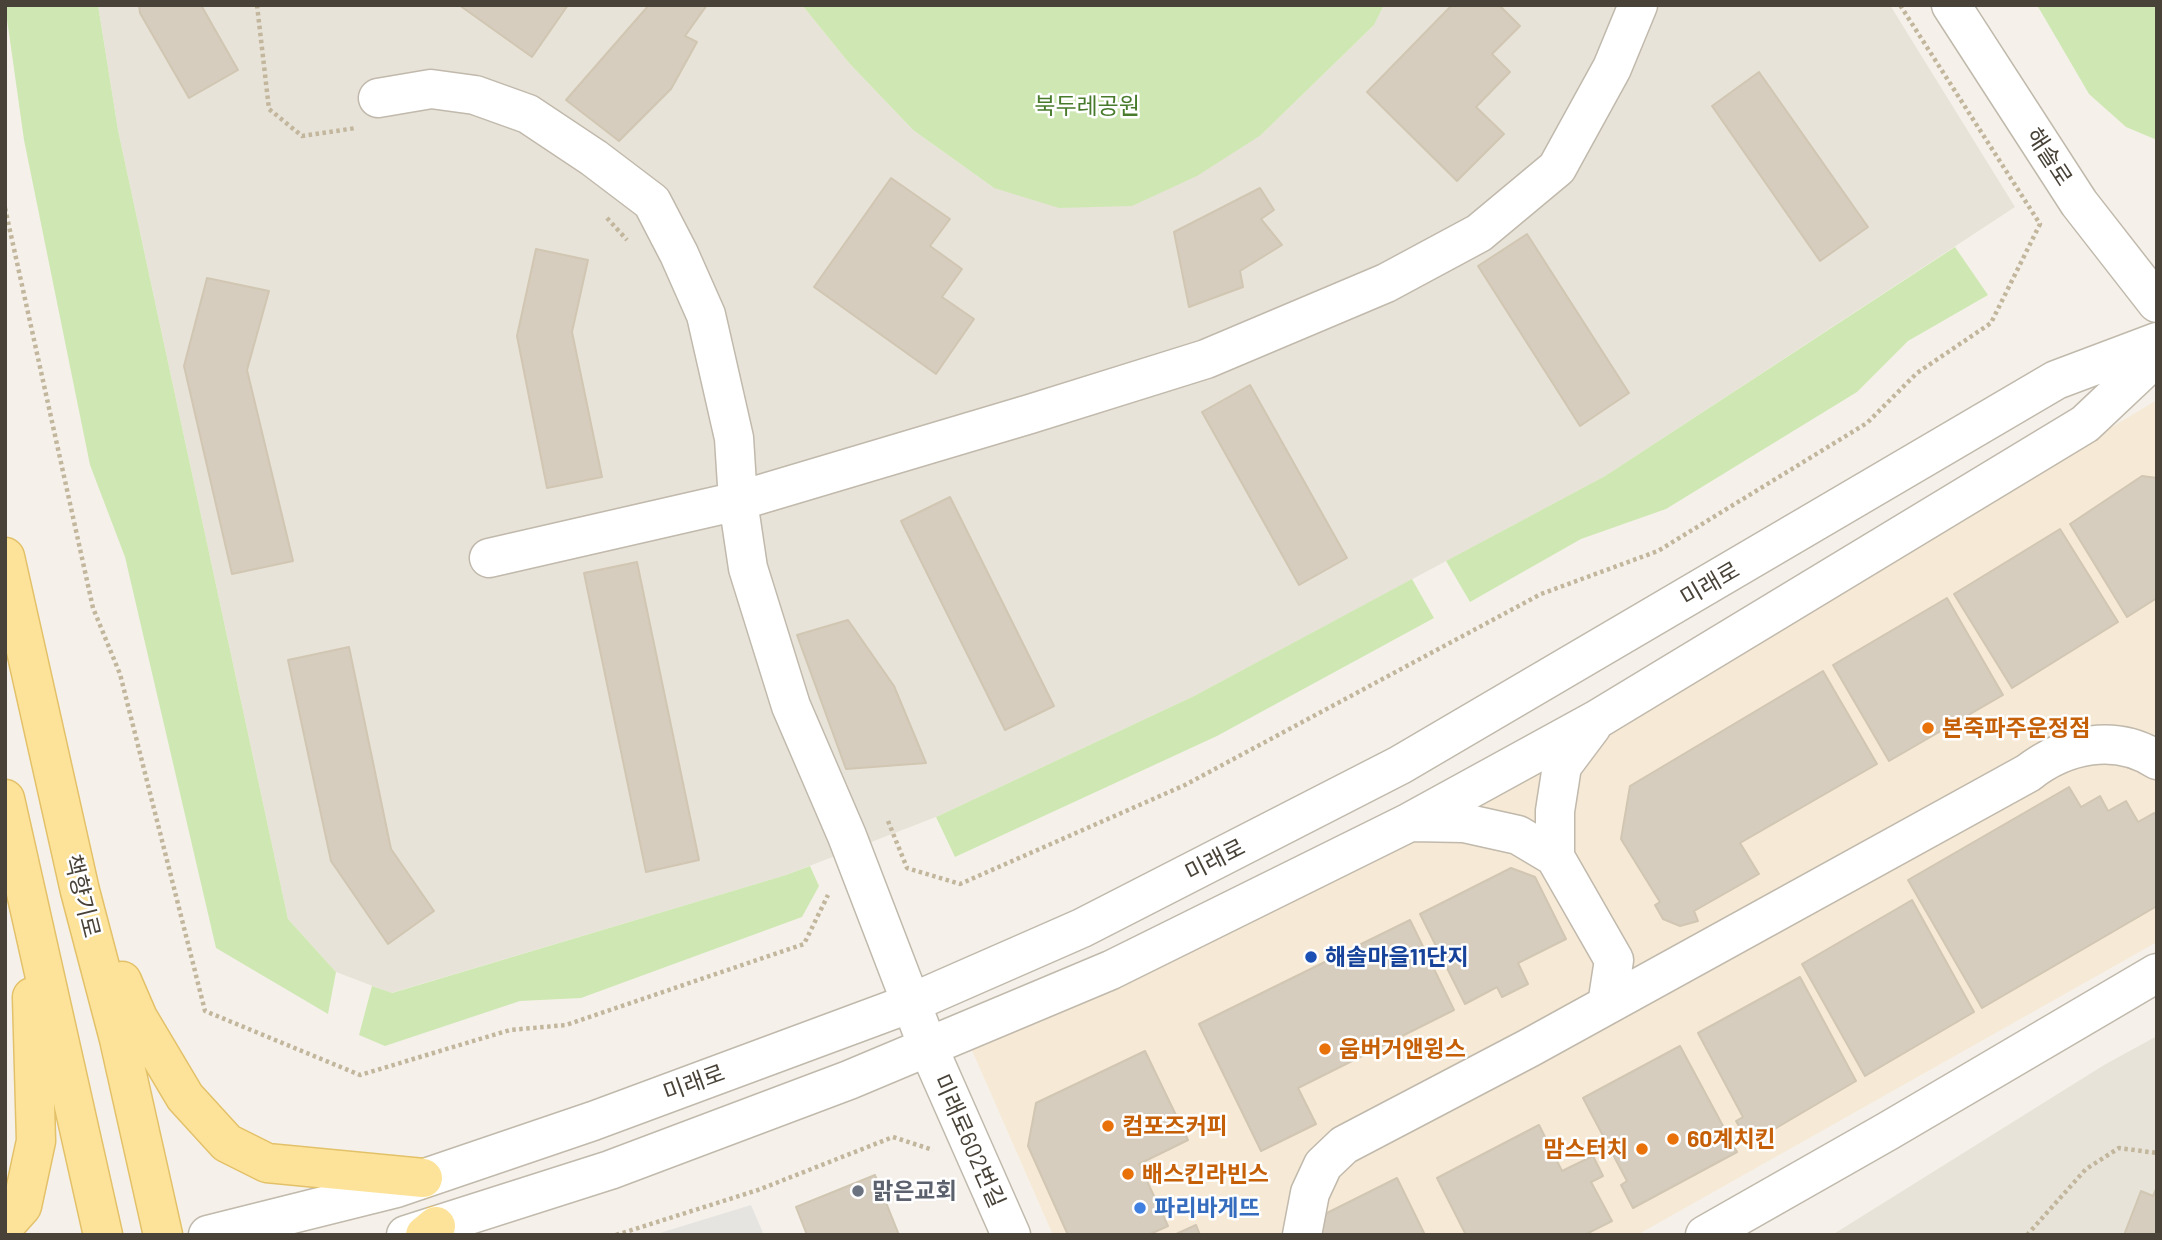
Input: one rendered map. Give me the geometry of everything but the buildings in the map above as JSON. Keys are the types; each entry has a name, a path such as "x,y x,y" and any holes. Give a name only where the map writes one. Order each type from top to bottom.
{"main road":[{"name":"책향기로","path":"5,557 77,878 119,1039 163,1235"},
{"path":"5,799 103,1235"},
{"path":"77,878 138,1018 185,1097 227,1143 267,1163 423,1178"},
{"path":"5,1225 22,1206 36,1140 29,908"}],"street":[{"path":"489,558 738,501 1206,359 1386,283 1479,233 1557,169 1612,68 1638,5"},
{"name":"해솔로","path":"1951,5 2079,203 2157,303"},
{"name":"미래로602번길","path":"374,112 431,89 475,95 528,114 594,158 652,202 706,315 734,438 738,501 748,569 791,706 847,836 928,1047 1012,1235"},
{"name":"미래로","path":"208,1235 396,1188 593,1121 911,1003 1082,928 1401,765 2056,380 2157,342"},
{"path":"422,1232 610,1170 849,1080 1111,970 1410,822 1597,720 2085,424 2157,356"},
{"path":"1597,720 1562,766 1555,811 1555,856 1614,960 1607,1005"},
{"path":"1302,1235 1310,1193 1322,1165 1344,1145 1662,975 2028,773 2061,752 2115,745 2134,749 2157,760"},
{"path":"1410,822 1464,823 1518,835 1555,856"},
{"path":"1614,960 1662,975"},
{"path":"1704,1235 1888,1132 2157,973"}],"path":[{"path":"257,5 269,109 302,136 374,112"},
{"path":"888,821 907,868 960,884 1185,785 1541,594 1658,551 1867,423 1917,373 1991,323 2040,224 1900,5"},
{"path":"5,208 93,608 120,674 205,1011 360,1075 510,1030 566,1025 804,944 832,888"},
{"path":"606,217 629,243"},
{"path":"617,1235 758,1190 893,1137 941,1154"},
{"path":"2027,1235 2086,1169 2119,1148 2157,1153"}],"shaded area":[{"path":"98,5 802,5 849,63 913,130 994,188 1261,135 1374,25 1384,5 1890,5 2015,207 1605,476 1194,696 936,817 786,875 391,993 336,972 288,919 118,130"},
{"path":"2157,400 2157,942 1637,1235 1053,1235 971,1048 1523,780"},
{"path":"2157,1036 2157,1235 1832,1235 2104,1065"},
{"path":"751,1205 764,1235 653,1235"}],"green space":[{"path":"5,5 98,5 118,130 288,919 336,972 328,1014 216,948 125,557 90,465 24,140"},
{"name":"북두레공원","path":"802,5 1384,5 1374,25 1261,135 1197,176 1132,206 1059,208 994,188 913,130 849,63"},
{"path":"2037,5 2157,5 2157,140 2126,127 2089,94"},
{"path":"1955,247 1988,295 1908,341 1857,392 1666,509 1581,539 1470,602 1446,561 1605,476"},
{"path":"1412,579 1434,618 1217,736 955,857 936,817 1194,696"},
{"path":"810,866 819,886 802,917 581,998 520,1001 385,1046 359,1035 372,986 392,993"}],"place":[{"name":"본죽파주운정점","path":"1928,728"},
{"name":"해솔마을11단지","path":"1311,957"},
{"name":"움버거앤윙스","path":"1325,1049"},
{"name":"컴포즈커피","path":"1108,1126"},
{"name":"60계치킨","path":"1673,1139"},
{"name":"맘스터치","path":"1642,1149"},
{"name":"배스킨라빈스","path":"1128,1174"},
{"name":"맑은교회","path":"858,1191"},
{"name":"파리바게뜨","path":"1140,1208"}]}
